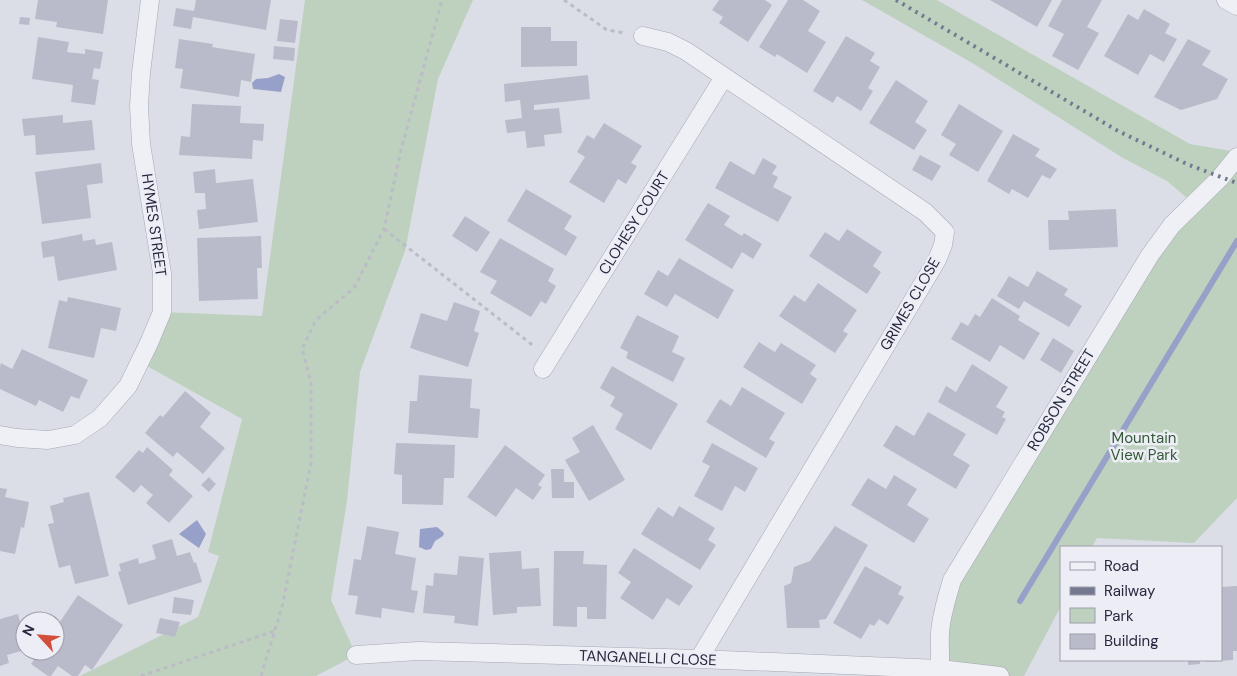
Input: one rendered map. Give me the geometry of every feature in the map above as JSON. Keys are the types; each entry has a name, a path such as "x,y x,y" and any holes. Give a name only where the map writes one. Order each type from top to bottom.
{"street":[{"name":"HYMES STREET","path":"0,435 48,440 75,435 100,418 128,386 150,343 162,312 162,273 141,144 139,106 150,0"},
{"path":"1226,0 1237,6"},
{"name":"GRIMES CLOSE","path":"643,36 668,42 686,51 925,212 945,232 943,245 937,260 699,659"},
{"name":"CLOHESY COURT","path":"547,364 724,77"},
{"name":"ROBSON STREET","path":"939,673 941,624 952,580 1150,255 1172,225 1220,178 1237,157"},
{"name":"TANGANELLI CLOSE","path":"356,655 418,651 699,659 1000,676"}],"path":[{"path":"261,676 282,607 311,464 311,382 302,349 316,320 354,288 384,229 401,150 442,0"},
{"path":"564,0 607,30 643,36"},
{"path":"384,229 547,364"},
{"path":"141,676 275,631"}],"green space":[{"path":"305,0 473,0 438,79 405,251 360,372 347,501 331,600 356,655 316,676 80,676 198,617 219,556 208,552 242,419 140,362 162,312 262,316"},
{"name":"Mountain View Park","path":"862,0 937,0 1190,144 1237,152 1237,498 1194,543 1097,538 1093,546 1060,546 1060,608 1024,676 997,676 940,669 951,583 1172,225 1194,204 1167,181 1123,158 974,64"}],"water":[{"path":"279,74 285,77 281,92 253,89 252,83 256,79 268,78"},
{"path":"197,520 206,534 199,548 179,534"},
{"path":"437,527 444,533 443,536 435,541 431,549 426,550 419,547 420,529"}],"building":[{"path":"38,0 108,0 103,34 56,27 57,22 35,19"},
{"path":"196,0 271,0 266,30 193,17 191,29 173,26 176,8 194,11"},
{"path":"719,0 765,0 772,5 748,42 719,23 723,17 712,10"},
{"path":"788,0 803,0 820,11 808,31 826,42 807,73 777,54 775,57 759,47"},
{"path":"990,0 1052,0 1037,27"},
{"path":"1062,0 1102,0 1087,27 1099,33 1078,70 1052,56 1064,34 1048,26"},
{"path":"1144,9 1170,24 1165,33 1177,39 1164,62 1150,54 1138,75 1104,56 1128,14 1138,20"},
{"path":"20,17 30,18 29,25 19,24"},
{"path":"280,19 298,21 295,43 277,41"},
{"path":"521,27 551,27 551,41 577,41 577,66 521,67"},
{"path":"846,36 875,53 870,61 880,67 868,88 873,91 861,111 837,96 833,103 813,91"},
{"path":"38,37 69,42 67,52 85,54 85,49 103,52 100,69 94,68 92,79 99,80 95,105 71,102 73,85 32,79"},
{"path":"179,39 213,44 212,47 255,54 251,82 241,80 239,97 180,88 183,69 175,68"},
{"path":"1188,39 1211,51 1202,65 1228,79 1217,99 1181,110 1154,97"},
{"path":"274,46 295,48 294,61 273,59"},
{"path":"588,75 590,99 534,105 534,110 559,108 562,133 544,135 545,146 527,148 525,131 507,133 505,120 522,118 520,100 505,102 504,84"},
{"path":"896,80 928,101 915,122 927,130 914,150 869,123"},
{"path":"192,104 241,106 240,123 264,124 263,141 253,140 252,159 179,155 181,136 190,137"},
{"path":"959,104 1003,131 978,172 949,155 956,144 941,135"},
{"path":"63,115 63,123 92,120 95,150 36,155 35,135 24,136 22,119"},
{"path":"604,123 642,146 631,163 637,166 626,184 618,179 604,203 569,182 585,157 577,152 587,135 594,139"},
{"path":"1013,134 1040,149 1035,156 1057,169 1050,179 1042,175 1028,198 1012,189 1009,194 987,181"},
{"path":"920,155 941,166 932,181 912,170"},
{"path":"763,158 777,166 772,174 778,177 773,187 792,197 778,222 715,188 730,161 754,175"},
{"path":"101,163 103,183 87,185 91,218 42,224 35,172"},
{"path":"215,169 216,183 253,179 258,222 199,229 197,210 206,209 205,193 195,193 193,172"},
{"path":"526,189 572,216 564,229 577,237 566,256 507,221"},
{"path":"708,203 730,216 724,225 742,236 744,233 762,244 753,259 742,252 732,269 685,240"},
{"path":"1116,209 1118,247 1049,250 1048,220 1069,220 1068,211"},
{"path":"465,216 490,232 477,252 452,236"},
{"path":"847,229 882,252 873,266 881,272 867,294 809,256 825,232 839,241"},
{"path":"82,234 83,241 95,239 96,245 112,242 117,270 58,281 54,256 43,258 41,242"},
{"path":"261,236 262,268 257,268 258,299 199,301 197,238"},
{"path":"500,238 554,269 548,281 556,286 546,304 541,301 531,317 490,293 497,281 480,272"},
{"path":"679,258 734,290 718,319 675,294 667,307 644,294 658,270 668,276"},
{"path":"1037,271 1068,289 1064,295 1082,306 1069,327 1024,301 1019,309 997,296 1009,276 1028,287"},
{"path":"818,283 857,310 843,331 848,334 835,353 779,316 794,295 805,302"},
{"path":"68,297 121,308 116,331 101,328 94,358 48,348 59,300 67,302"},
{"path":"992,298 1020,316 1018,320 1040,333 1024,360 1000,345 990,362 951,339 961,322 968,326 975,314 980,317"},
{"path":"454,302 480,311 474,331 479,333 468,367 410,348 421,313 447,321"},
{"path":"637,315 679,336 672,352 685,358 673,382 626,358 628,352 620,348"},
{"path":"1053,338 1074,351 1061,373 1040,360"},
{"path":"759,342 775,352 781,343 816,365 810,374 817,379 802,404 743,367"},
{"path":"22,349 88,380 79,399 71,396 63,412 39,400 36,406 0,389 1,363 12,369"},
{"path":"972,364 1008,387 996,407 1005,412 1002,417 1006,419 997,435 938,402 946,386 956,392"},
{"path":"612,366 678,404 651,450 615,429 623,414 610,406 615,397 600,388"},
{"path":"419,375 472,379 470,408 480,409 478,438 408,433 410,401 417,401"},
{"path":"742,387 785,413 769,439 775,442 766,458 706,422 720,399 731,406"},
{"path":"185,391 211,413 200,427 225,448 203,474 177,452 173,457 145,433 160,415 163,417"},
{"path":"928,412 966,434 953,455 970,465 956,489 883,446 896,425 914,436"},
{"path":"593,425 625,480 589,501 565,460 580,452 572,438"},
{"path":"396,443 455,445 454,478 444,478 443,505 402,504 402,475 394,474"},
{"path":"712,443 758,468 745,492 735,486 722,511 694,496 710,466 702,462"},
{"path":"505,445 545,475 538,485 542,487 533,500 516,488 496,517 467,497"},
{"path":"147,447 173,470 169,475 193,496 169,523 146,503 153,495 141,485 134,493 115,477 139,450 143,453"},
{"path":"551,469 564,469 564,482 574,482 574,498 552,498"},
{"path":"894,475 917,489 907,505 929,519 914,543 851,505 868,478 886,489"},
{"path":"209,477 216,484 209,492 201,485"},
{"path":"0,488 7,489 5,497 29,502 24,528 21,527 15,554 0,551"},
{"path":"89,492 109,576 75,584 70,565 59,568 48,524 54,523 50,506 64,502 63,498"},
{"path":"679,506 715,528 708,540 716,545 700,570 641,534 658,507 673,517"},
{"path":"367,526 399,532 395,554 416,558 411,590 418,591 414,613 382,608 381,618 355,614 358,596 348,595 354,559 361,560"},
{"path":"835,526 868,545 826,619 819,620 820,628 787,628 784,586 791,583 794,567 810,561"},
{"path":"172,539 177,556 190,552 194,563 196,562 202,582 128,605 118,572 121,571 119,564 138,558 139,564 156,559 152,545"},
{"path":"634,548 693,586 679,606 667,598 653,620 620,598 631,582 618,573"},
{"path":"521,551 522,569 539,568 541,606 517,607 517,613 493,615 489,553"},
{"path":"554,551 584,551 583,564 607,565 606,619 587,619 587,607 577,607 577,627 553,626"},
{"path":"459,556 484,558 478,626 454,623 455,616 423,613 426,585 433,586 434,573 457,575"},
{"path":"865,566 902,587 898,594 904,597 888,625 879,619 874,626 870,624 861,639 833,623"},
{"path":"1237,586 1237,651 1233,651 1233,660 1222,661 1222,587"},
{"path":"78,595 123,625 92,670 85,665 78,676 72,676 58,666 51,676 48,676 31,664 33,661 65,661 65,614"},
{"path":"174,597 194,600 191,615 172,613"},
{"path":"15,615 15,653 7,655 9,663 0,666 0,619"},
{"path":"160,618 180,622 175,637 156,633"},
{"path":"1188,661 1200,661 1200,664 1188,665"}],"waterway":[{"path":"1020,601 1237,241"}],"railway":[{"path":"896,0 1118,131 1189,165 1237,183"}]}
